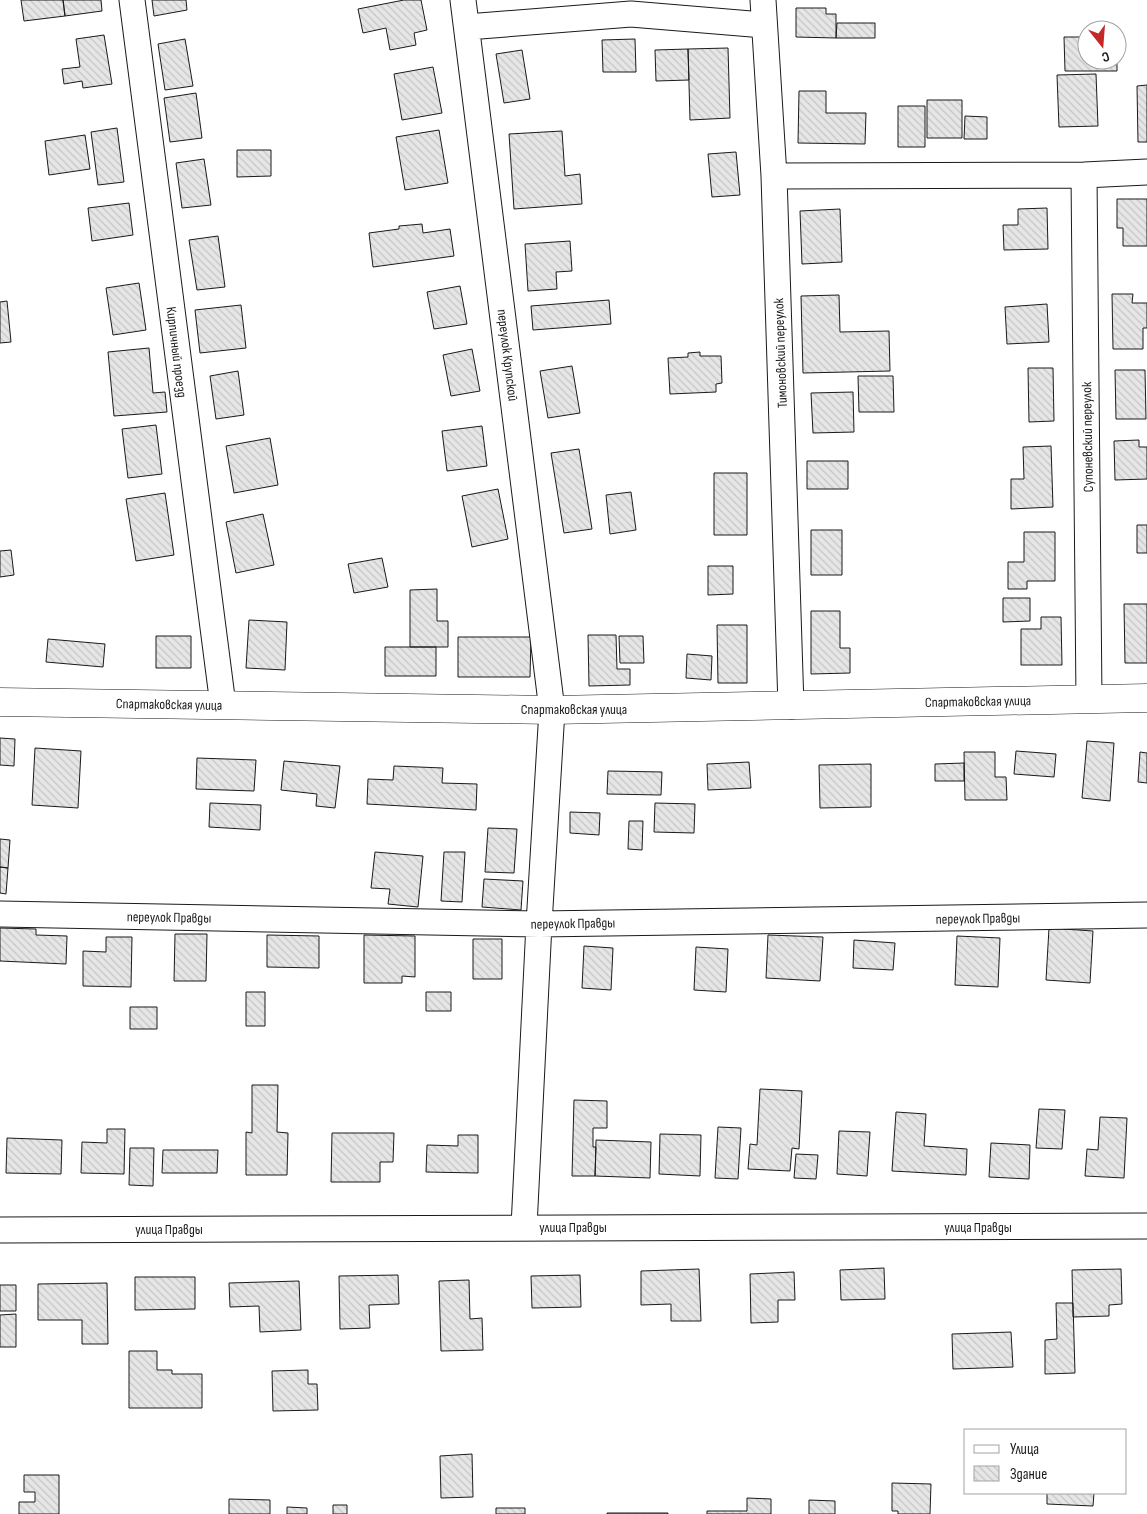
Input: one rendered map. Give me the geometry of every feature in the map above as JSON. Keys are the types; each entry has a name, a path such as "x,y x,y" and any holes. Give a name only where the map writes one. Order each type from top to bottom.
{"street":[{"name":"Кирпичный проезд","path":"132,0 223,705"},
{"name":"переулок Крупской","path":"463,0 552,710 524,1227"},
{"name":"Тимоновский переулок","path":"763,0 774,176 791,706"},
{"path":"467,27 631,14 764,25"},
{"path":"774,176 1084,175 1147,172"},
{"name":"Супоневский переулок","path":"1084,175 1089,699"},
{"name":"Спартаковская улица","path":"0,702 552,710 1147,698"},
{"name":"переулок Правды","path":"0,914 539,924 1147,915"},
{"name":"улица Правды","path":"0,1230 1147,1226"}],"building":[{"path":"21,0 63,0 65,16 24,21"},
{"path":"63,0 101,0 102,11 65,16"},
{"path":"152,0 186,0 187,10 154,16"},
{"path":"404,0 421,0 427,30 414,33 416,45 390,50 386,28 363,33 358,9"},
{"path":"796,8 826,8 826,14 836,14 836,38 796,37"},
{"path":"837,23 875,23 875,38 836,38"},
{"path":"104,35 112,84 83,88 82,81 64,84 62,69 80,67 76,39"},
{"path":"1064,37 1077,37 1077,70 1117,70 1117,71 1065,71"},
{"path":"185,39 193,86 165,90 158,44"},
{"path":"635,39 636,72 603,72 602,40"},
{"path":"728,48 730,118 690,120 688,49"},
{"path":"688,49 689,80 656,81 655,50"},
{"path":"522,50 530,99 504,103 496,54"},
{"path":"433,67 442,113 402,120 394,74"},
{"path":"1096,74 1098,126 1059,127 1057,75"},
{"path":"1147,85 1147,142 1138,142 1137,86"},
{"path":"799,91 826,91 826,113 866,113 865,144 798,143"},
{"path":"196,93 202,138 170,142 164,98"},
{"path":"927,100 962,100 962,138 927,138"},
{"path":"898,106 925,106 925,147 898,147"},
{"path":"965,116 987,117 987,139 964,139"},
{"path":"117,128 124,182 98,185 91,132"},
{"path":"439,130 448,183 405,190 396,137"},
{"path":"562,131 565,176 580,174 582,204 514,209 509,134"},
{"path":"85,135 90,169 49,175 45,141"},
{"path":"237,150 271,150 271,176 237,177"},
{"path":"736,152 740,195 712,197 708,154"},
{"path":"204,159 211,205 182,208 176,163"},
{"path":"1117,199 1147,199 1147,246 1123,246 1123,228 1117,228"},
{"path":"129,203 133,235 92,241 88,208"},
{"path":"1047,208 1048,249 1004,250 1003,225 1018,225 1018,209"},
{"path":"840,209 842,262 802,264 800,211"},
{"path":"422,224 423,233 450,229 454,256 373,267 369,233 399,229 399,226"},
{"path":"218,236 225,287 197,290 189,240"},
{"path":"570,241 572,271 556,272 557,289 528,291 525,244"},
{"path":"139,283 146,330 113,335 106,288"},
{"path":"460,286 467,324 434,329 427,292"},
{"path":"1112,294 1133,294 1132,303 1147,303 1147,328 1143,328 1143,349 1113,349"},
{"path":"839,295 840,332 889,331 890,371 803,373 801,296"},
{"path":"609,300 611,324 533,330 531,306"},
{"path":"7,301 11,342 0,343 0,302"},
{"path":"1047,304 1049,342 1007,344 1005,307"},
{"path":"241,305 246,348 200,353 195,310"},
{"path":"149,348 153,393 165,392 167,412 114,416 108,352"},
{"path":"472,349 480,391 451,396 443,355"},
{"path":"700,352 700,356 721,356 722,383 716,384 716,392 670,394 668,358 688,357 688,353"},
{"path":"572,366 580,413 548,418 540,371"},
{"path":"1028,368 1053,368 1054,421 1029,422"},
{"path":"1115,370 1145,370 1146,419 1116,419"},
{"path":"238,371 244,415 216,419 210,376"},
{"path":"858,376 893,376 894,412 859,412"},
{"path":"853,392 854,432 813,433 811,393"},
{"path":"156,425 162,474 128,478 122,429"},
{"path":"482,426 487,466 447,471 442,431"},
{"path":"270,438 278,485 234,493 226,446"},
{"path":"1139,440 1139,447 1147,447 1147,479 1115,480 1114,441"},
{"path":"1051,446 1053,507 1011,509 1011,479 1024,479 1023,447"},
{"path":"579,449 592,529 564,533 551,453"},
{"path":"807,461 848,461 848,489 807,489"},
{"path":"714,473 747,473 747,535 714,535"},
{"path":"498,489 508,539 472,547 462,496"},
{"path":"631,492 636,530 610,534 606,495"},
{"path":"165,493 174,555 136,561 126,499"},
{"path":"263,514 274,565 236,573 226,522"},
{"path":"1137,525 1147,525 1147,553 1137,553"},
{"path":"811,530 842,530 842,575 811,575"},
{"path":"1024,532 1055,532 1055,581 1027,581 1027,589 1008,589 1008,562 1024,562"},
{"path":"11,550 14,575 0,577 0,551"},
{"path":"382,558 388,587 354,593 348,564"},
{"path":"708,566 733,566 733,594 708,595"},
{"path":"437,589 437,621 448,621 448,647 410,647 410,590"},
{"path":"1003,598 1030,598 1030,621 1003,622"},
{"path":"1124,604 1147,604 1147,663 1125,663"},
{"path":"811,611 840,611 840,648 850,648 850,673 811,674"},
{"path":"1041,617 1061,617 1062,665 1021,665 1021,629 1041,629"},
{"path":"249,620 287,622 285,670 246,668"},
{"path":"717,625 747,625 747,683 718,683"},
{"path":"588,635 616,635 617,669 630,669 630,685 589,686"},
{"path":"156,636 191,636 191,668 156,668"},
{"path":"619,636 643,636 644,663 620,663"},
{"path":"458,637 531,637 530,677 458,677"},
{"path":"48,639 105,644 103,667 46,662"},
{"path":"385,647 436,647 436,676 385,676"},
{"path":"687,654 712,656 711,680 686,678"},
{"path":"0,738 15,739 14,766 0,765"},
{"path":"1087,741 1114,743 1110,801 1082,798"},
{"path":"35,748 81,751 78,808 32,805"},
{"path":"1016,751 1056,754 1054,777 1014,774"},
{"path":"964,752 995,752 995,777 1006,777 1007,800 965,800"},
{"path":"1140,752 1147,753 1147,783 1138,782"},
{"path":"197,758 256,760 254,791 196,789"},
{"path":"284,761 340,766 335,808 316,806 317,794 281,790"},
{"path":"749,762 751,788 708,790 707,764"},
{"path":"964,763 964,781 935,781 935,764"},
{"path":"871,764 871,807 820,808 819,765"},
{"path":"394,766 443,768 442,783 477,784 476,810 367,804 368,779 393,780"},
{"path":"608,771 662,772 661,795 607,794"},
{"path":"210,803 261,805 260,830 209,827"},
{"path":"655,803 695,804 694,833 654,832"},
{"path":"570,812 600,813 599,835 570,833"},
{"path":"629,821 643,821 642,850 628,849"},
{"path":"488,828 517,829 514,873 485,872"},
{"path":"0,839 10,840 8,868 0,867"},
{"path":"375,852 423,856 418,907 388,904 390,889 371,888"},
{"path":"444,852 465,852 462,902 441,901"},
{"path":"0,867 8,868 6,894 0,893"},
{"path":"484,879 523,881 521,910 482,907"},
{"path":"0,928 36,929 36,935 67,936 66,964 0,961"},
{"path":"1049,928 1093,931 1090,983 1046,980"},
{"path":"175,934 207,934 206,981 174,981"},
{"path":"267,935 319,936 319,968 267,967"},
{"path":"364,935 415,936 415,977 402,976 402,983 364,983"},
{"path":"768,935 823,937 820,981 766,978"},
{"path":"957,936 1000,938 998,987 955,985"},
{"path":"106,937 132,937 131,987 83,986 83,951 106,952"},
{"path":"473,939 502,939 502,979 473,979"},
{"path":"854,940 895,943 893,970 853,968"},
{"path":"584,946 613,948 611,990 582,988"},
{"path":"696,947 728,949 726,992 694,990"},
{"path":"246,992 265,992 265,1026 246,1026"},
{"path":"426,992 451,992 451,1011 426,1011"},
{"path":"130,1007 157,1007 157,1029 130,1029"},
{"path":"252,1085 278,1085 277,1132 288,1133 287,1175 246,1175 246,1132 252,1133"},
{"path":"760,1089 802,1091 799,1149 792,1148 790,1171 748,1169 750,1144 757,1145"},
{"path":"574,1100 607,1101 607,1128 593,1128 593,1147 596,1147 595,1176 572,1176"},
{"path":"1039,1109 1065,1110 1062,1149 1036,1148"},
{"path":"896,1112 926,1114 924,1146 967,1149 966,1175 892,1171"},
{"path":"1100,1117 1127,1118 1124,1178 1085,1176 1087,1149 1098,1150"},
{"path":"718,1127 741,1128 738,1179 715,1178"},
{"path":"107,1129 125,1129 124,1174 81,1173 82,1142 107,1143"},
{"path":"839,1131 870,1132 867,1176 837,1174"},
{"path":"332,1133 394,1133 393,1162 380,1162 380,1182 331,1182"},
{"path":"660,1134 701,1135 700,1176 659,1174"},
{"path":"458,1135 478,1135 478,1173 426,1172 427,1145 458,1146"},
{"path":"7,1138 62,1140 61,1174 6,1173"},
{"path":"596,1140 651,1142 650,1178 595,1176"},
{"path":"991,1143 1030,1145 1029,1179 989,1177"},
{"path":"130,1148 154,1148 153,1186 129,1185"},
{"path":"163,1150 218,1150 217,1173 162,1173"},
{"path":"796,1154 818,1155 816,1179 794,1178"},
{"path":"884,1268 885,1299 841,1300 840,1270"},
{"path":"699,1269 701,1321 671,1321 671,1304 641,1305 641,1271"},
{"path":"1121,1269 1122,1304 1109,1305 1109,1316 1073,1317 1072,1270"},
{"path":"794,1272 795,1300 778,1300 778,1322 751,1323 750,1274"},
{"path":"398,1275 399,1304 369,1305 370,1328 340,1329 339,1276"},
{"path":"580,1275 581,1307 532,1308 531,1276"},
{"path":"135,1277 195,1277 195,1309 135,1310"},
{"path":"469,1280 470,1319 482,1318 483,1350 441,1351 439,1281"},
{"path":"299,1281 301,1330 260,1332 259,1306 230,1307 229,1283"},
{"path":"107,1283 108,1344 82,1344 82,1320 38,1320 38,1284"},
{"path":"0,1285 16,1285 16,1311 0,1311"},
{"path":"1056,1303 1073,1303 1075,1373 1045,1374 1045,1340 1057,1339"},
{"path":"16,1314 16,1347 0,1347 0,1315"},
{"path":"1011,1332 1013,1367 953,1369 952,1334"},
{"path":"129,1351 157,1351 157,1370 172,1370 172,1374 202,1374 202,1408 129,1408"},
{"path":"308,1370 308,1384 317,1384 318,1410 273,1411 272,1371"},
{"path":"472,1454 473,1497 441,1498 440,1456"},
{"path":"24,1475 59,1475 59,1514 19,1514 19,1502 35,1502 35,1492 24,1492"},
{"path":"892,1483 931,1484 930,1514 898,1514 898,1511 892,1511"},
{"path":"1047,1494 1094,1494 1093,1506 1047,1504"},
{"path":"747,1498 771,1499 771,1514 707,1514 707,1511 747,1511"},
{"path":"229,1499 270,1500 270,1514 229,1514"},
{"path":"809,1500 835,1501 835,1514 809,1514"},
{"path":"333,1505 347,1505 347,1514 333,1514"},
{"path":"287,1507 307,1508 307,1514 287,1514"},
{"path":"496,1508 525,1508 525,1514 496,1514"},
{"path":"668,1513 668,1514 607,1514"}]}
